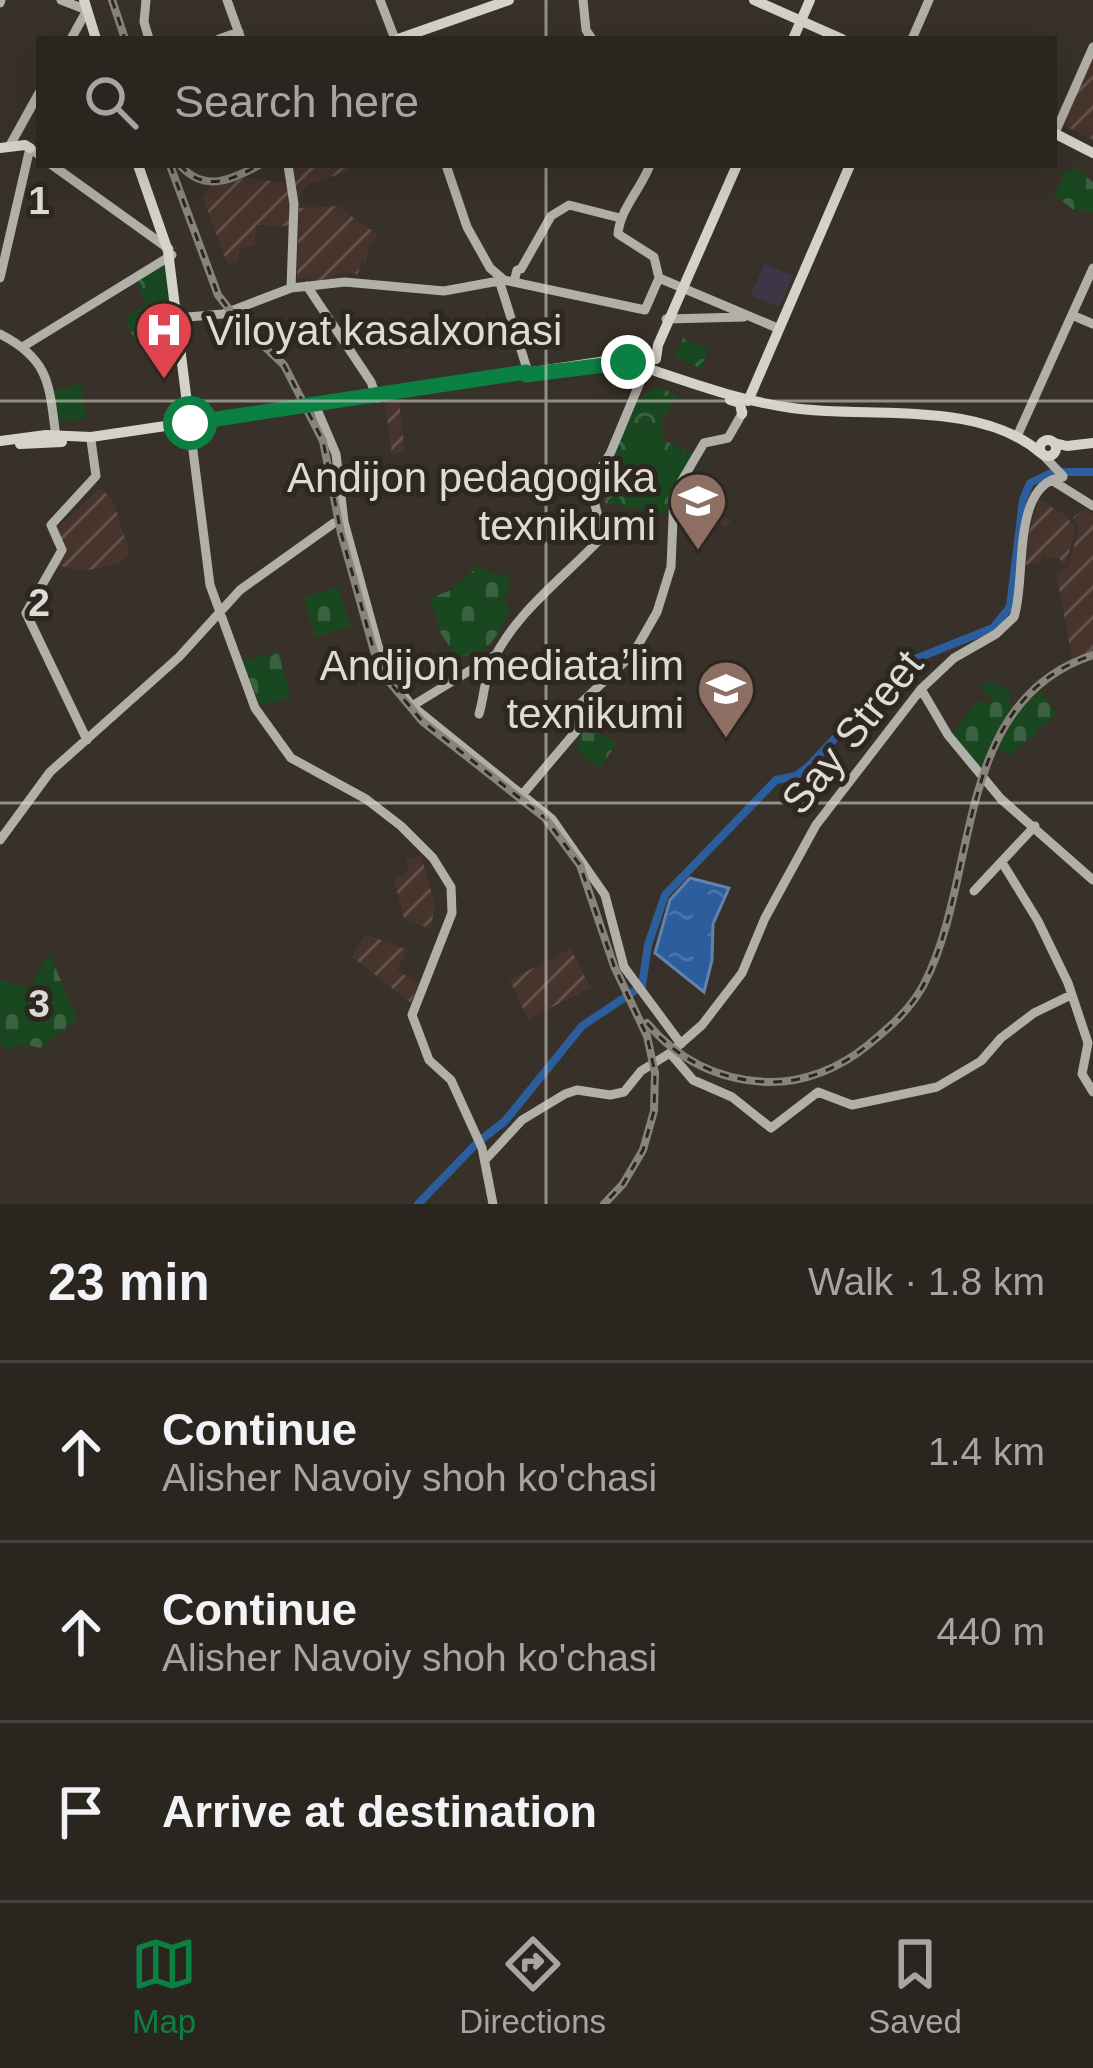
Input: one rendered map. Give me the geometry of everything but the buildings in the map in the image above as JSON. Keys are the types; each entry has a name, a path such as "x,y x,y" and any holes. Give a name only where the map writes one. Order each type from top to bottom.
{"main road":[{"path":"61,0 87,5"},
{"path":"146,0 148,36"},
{"path":"227,0 240,36"},
{"path":"380,0 396,36"},
{"path":"406,36 513,0"},
{"path":"416,36 513,0"},
{"path":"583,0 590,36"},
{"path":"759,0 799,10 842,36"},
{"path":"913,36 929,0"},
{"path":"72,36 87,5"},
{"path":"87,5 97,36"},
{"path":"1057,126 1093,44"},
{"path":"3,149 36,98"},
{"path":"1057,135 1093,155"},
{"path":"0,278 31,149 3,149"},
{"path":"56,168 170,252"},
{"path":"141,168 170,252 208,564 220,614 250,697 278,743 297,763 386,814 443,871 454,904 412,1015 427,1055 451,1080 486,1159 493,1204"},
{"path":"288,168 294,204 291,288"},
{"path":"447,168 467,227 490,268 501,274 527,373"},
{"path":"178,318 223,314 291,288 354,282 444,291 503,281 645,310 659,278 654,256 618,234 620,218 648,168"},
{"path":"479,713 495,656 538,598 602,536 589,487 610,454 735,168"},
{"path":"522,795 578,729 582,702 622,666 652,622 671,567 674,494 704,443 728,438 847,168"},
{"path":"503,281 521,269 554,213 569,205 620,218"},
{"path":"24,346 170,252"},
{"path":"1018,432 1093,268"},
{"path":"659,278 750,317 774,334"},
{"path":"307,286 377,396"},
{"path":"1072,315 1093,325"},
{"path":"668,319 750,317"},
{"path":"0,334 24,346 47,375 56,440"},
{"path":"0,442 46,435 56,440 91,438 600,363 647,363 711,392 746,401 807,410 977,418 1049,447 1070,489"},
{"path":"727,393 742,393 756,377"},
{"path":"756,377 755,397 773,402"},
{"path":"692,384 746,401 923,415 991,424 1049,447 1093,445"},
{"path":"191,425 355,400"},
{"path":"316,407 336,454 344,521 378,646 394,684 412,706 555,822 605,895 616,948 637,989 680,1044 641,1071 624,1092 577,1090 540,1108 522,1120 486,1159"},
{"path":"87,740 26,613 62,550 51,526 96,476 91,438"},
{"path":"1048,481 1062,474"},
{"path":"1048,481 1070,489 1093,506"},
{"name":"Say Street","path":"680,1044 715,1011 739,977 809,835 921,689 954,658 1012,620 1027,520 1037,490 1048,481"},
{"path":"0,840 46,777 240,590 334,523 344,521"},
{"path":"412,706 495,656"},
{"path":"921,689 948,735 1000,799 1093,880"},
{"path":"974,891 1035,826"},
{"path":"1003,863 1038,920 1071,995 1088,1042 1082,1074 1093,1092"},
{"path":"670,1053 693,1080 732,1097 771,1128 818,1092 852,1105 937,1087 980,1061 1034,1013 1071,995"}],"shaded area":[{"path":"1093,50 1093,140 1061,124"},
{"path":"292,168 348,171 307,185 294,199"},
{"path":"246,178 290,183 289,226 256,225 255,245 240,250 237,264 232,262 229,268 203,198 212,184"},
{"path":"337,206 376,233 366,263 361,262 358,274 342,272 334,279 311,282 310,277 297,278 299,208"},
{"path":"765,264 793,276 779,307 750,295"},
{"path":"399,402 405,452 392,454 385,404"},
{"path":"693,489 704,497 711,492 720,500 727,511 724,516 731,520 726,527 717,522 714,527 701,517 694,526 680,520"},
{"path":"98,490 113,501 130,554 118,564 83,571 56,565 64,547 56,529"},
{"path":"1039,500 1067,516 1075,529 1065,567 1059,558 1042,556 1041,562 1026,565 1025,545"},
{"path":"1085,509 1093,514 1093,652 1072,657 1056,573 1068,568 1079,529 1073,517"},
{"path":"421,855 435,905 431,929 404,918 394,880 409,871 406,860"},
{"path":"365,934 407,950 397,971 419,982 411,1003 352,957"},
{"path":"571,949 591,988 528,1019 510,980"}],"green space":[{"path":"1077,169 1093,182 1093,212 1072,209 1053,194 1064,179 1062,174"},
{"path":"166,263 174,329 135,342 125,319 146,304 136,281"},
{"path":"683,338 707,349 702,369 674,357"},
{"path":"81,383 86,419 56,421 53,391"},
{"path":"658,387 679,396 662,418 663,440 694,454 669,495 667,514 605,503 625,420"},
{"path":"479,566 510,578 510,591 503,599 509,608 491,643 477,653 456,656 441,634 430,598 451,590"},
{"path":"339,587 350,627 315,637 304,597"},
{"path":"278,652 291,697 260,705 242,661"},
{"path":"991,679 1012,693 1008,701 1012,705 983,772 951,735 978,701 993,701 981,688"},
{"path":"1041,691 1056,714 1009,756 996,746 1031,695 1034,698"},
{"path":"587,706 602,735 617,744 599,768 577,750"},
{"path":"50,955 77,1019 40,1048 25,1044 5,1050 0,1041 0,980 31,989"}],"water":[{"path":"690,878 729,888 713,924 712,960 704,992 655,953 670,900"}],"waterway":[{"path":"418,1204 505,1121 582,1026 642,986 648,945 665,895 776,780 796,776 809,766 905,663 993,628 1010,607 1023,500 1030,483 1053,472 1093,472"}],"railway":[{"path":"112,0 124,36"},
{"path":"171,168 218,295 284,365 323,441 341,533 374,651 387,679 422,721 545,818 580,865 614,966 647,1036 655,1073 654,1111 643,1150 623,1184 604,1204"},
{"path":"183,168 208,181 228,179 252,168"},
{"path":"647,1023 672,1048 701,1066 749,1080 781,1082 808,1077 846,1061 868,1045 906,1010 924,984 942,941 977,796 992,751 1015,711 1048,678 1093,655"}],"place":[{"name":"Viloyat kasalxonasi","path":"164,381"},
{"name":"Andijon pedagogika texnikumi","path":"698,552"},
{"name":"Andijon mediataʼlim texnikumi","path":"726,740"}],"route":[{"path":"190,423 526,372 628,362"}]}
